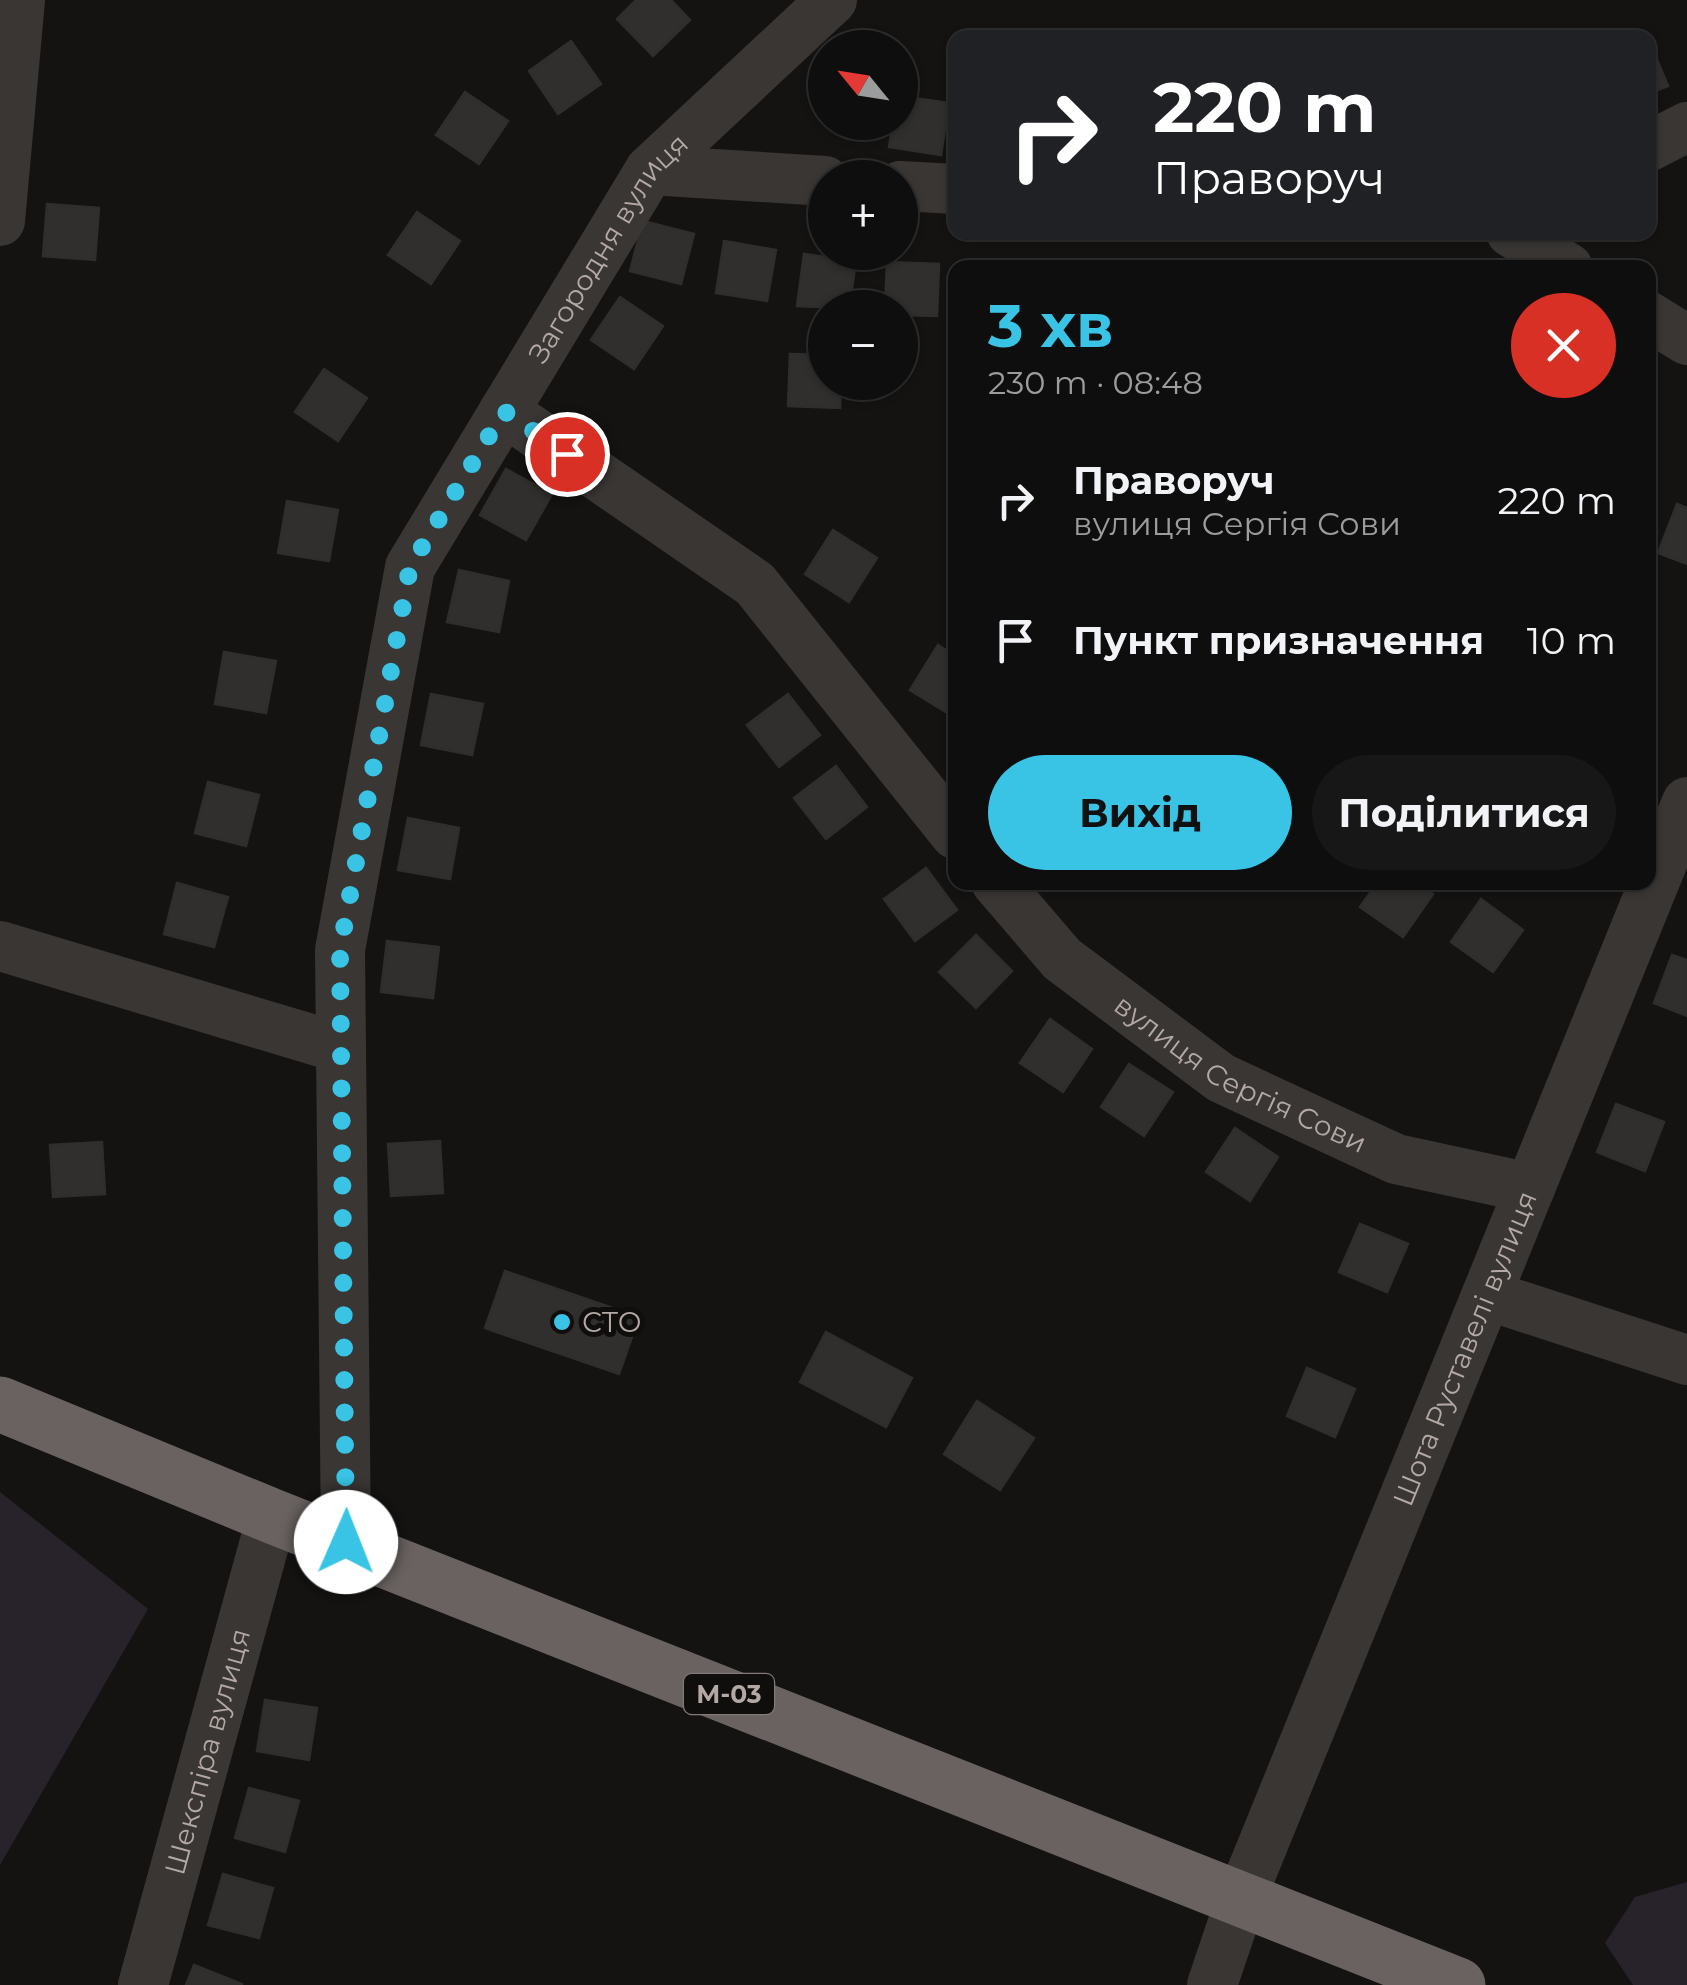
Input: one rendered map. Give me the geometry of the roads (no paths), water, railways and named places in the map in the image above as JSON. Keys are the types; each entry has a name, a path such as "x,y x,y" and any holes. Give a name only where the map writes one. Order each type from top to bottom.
{"highway":[{"name":"М-03","path":"0,1404 272,1516 1242,1896 1458,1985"}],"street":[{"path":"0,222 20,0"},
{"name":"Загородня вулиця","path":"346,1542 340,950 410,567 650,170 832,0"},
{"path":"1656,142 1687,126"},
{"path":"650,170 808,180"},
{"path":"918,187 948,189"},
{"path":"1524,240 1556,260"},
{"path":"1656,321 1687,340"},
{"path":"504,411 755,584 948,825"},
{"name":"Шота Руставелі вулиця","path":"1656,878 1687,802"},
{"name":"вулиця Сергія Сови","path":"1003,890 1062,960 1221,1078 1396,1159 1530,1188"},
{"name":"Шота Руставелі вулиця","path":"1212,1985 1242,1896 1490,1296 1651,890"},
{"path":"0,946 341,1048"},
{"path":"1490,1296 1687,1360"},
{"name":"Шекспіра вулиця","path":"143,1985 272,1516"}],"place":[{"name":"СТО","path":"562,1322"}]}
